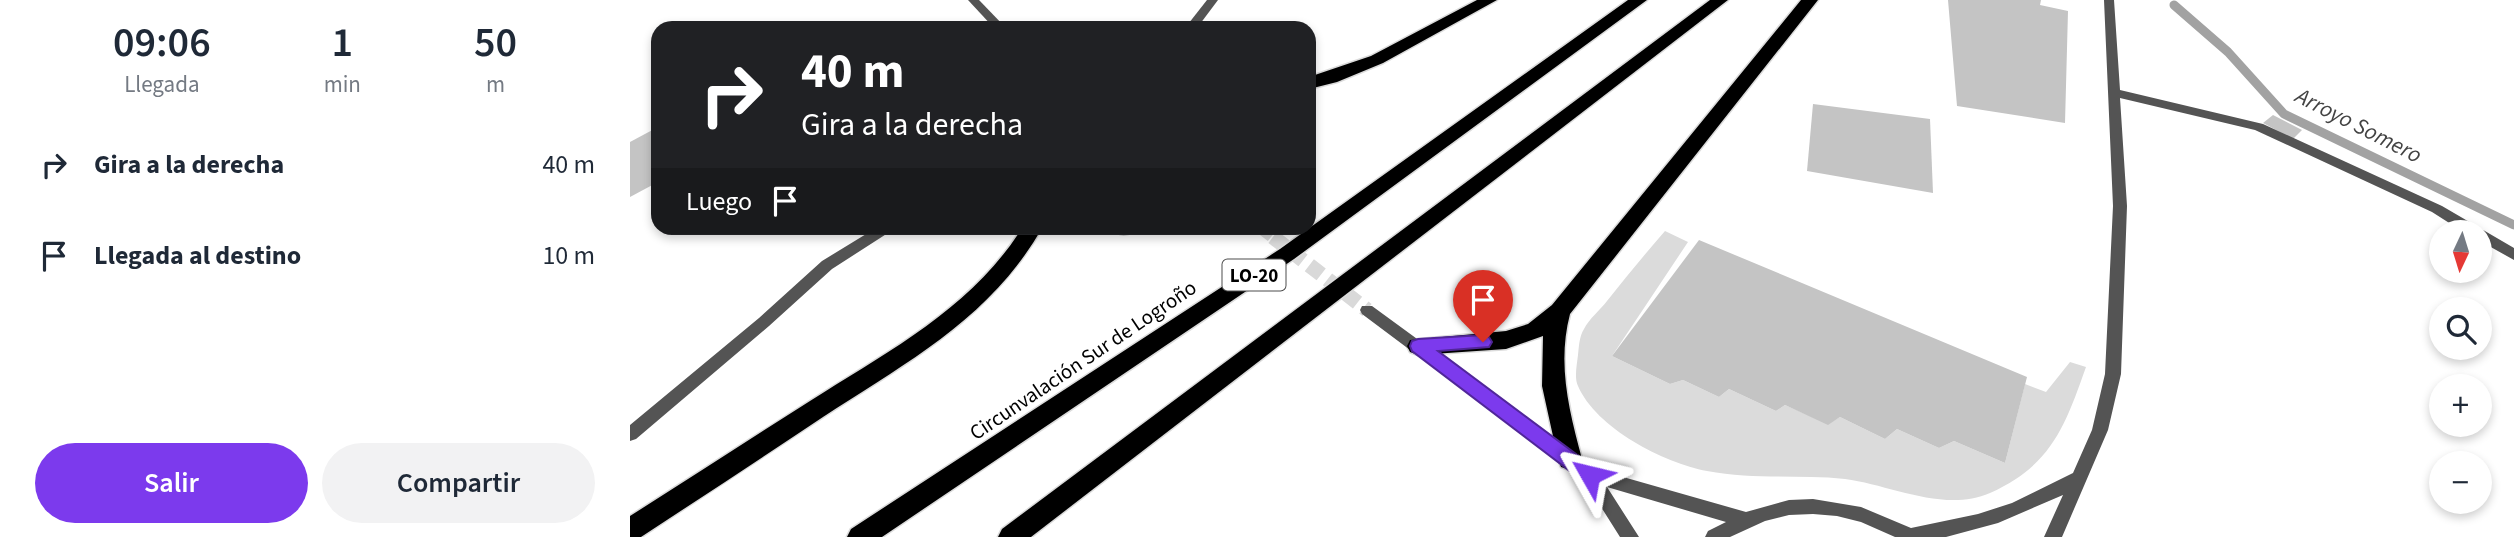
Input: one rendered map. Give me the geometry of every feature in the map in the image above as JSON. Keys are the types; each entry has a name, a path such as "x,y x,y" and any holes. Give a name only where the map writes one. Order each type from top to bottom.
{"highway":[{"path":"1316,82 1358,68 1489,0"},
{"name":"Circunvalación Sur de Logroño","path":"1316,233 1639,0"},
{"name":"LO-20","path":"1011,537 1720,0"},
{"path":"1418,346 1506,340 1536,330 1560,311 1810,0"},
{"path":"630,530 871,373 968,304 1002,272 1028,235"},
{"name":"Circunvalación Sur de Logroño","path":"860,537 1313,235"},
{"path":"1560,311 1552,334 1551,369 1557,411 1570,459"}],"street":[{"path":"974,0 994,21"},
{"path":"1199,21 1213,0"},
{"path":"2053,537 2100,430 2113,374 2120,206 2109,0"},
{"path":"2114,93 2259,127 2437,209 2455,220"},
{"path":"630,434 764,322 827,265 875,235"},
{"path":"2492,242 2514,255"},
{"path":"1367,310 1590,475 1630,537"},
{"path":"1590,475 1743,519"},
{"path":"1714,537 1743,519 1783,507 1826,506 1870,516 1912,537 1997,518 2038,502 2078,478"}],"shaded area":[{"path":"1665,231 1688,242 1612,356 1670,384 1683,380 1719,397 1729,389 1776,411 1785,405 1828,424 1840,417 1885,439 1897,429 1939,448 1954,441 2005,463 2025,384 2046,392 2070,362 2086,367 2071,408 2053,442 2028,470 1990,493 1954,500 1918,496 1845,479 1724,474 1690,467 1652,452 1615,429 1600,416 1578,386 1576,371 1580,339 1586,325"}],"building":[{"path":"1948,0 2041,0 2040,5 2068,11 2065,123 1957,106"},
{"path":"1813,104 1930,119 1933,193 1807,171"},
{"path":"2273,115 2302,130 2293,139 2263,123"},
{"path":"651,131 651,186 630,197 630,142"},
{"path":"1699,240 2027,377 2005,463 1954,441 1939,448 1897,429 1885,439 1840,417 1828,425 1785,405 1776,411 1729,389 1719,397 1683,380 1670,384 1612,356"}],"waterway":[{"name":"Arroyo Somero","path":"2174,5 2228,52 2284,114 2514,225"}],"tunnel":[{"path":"1270,235 1275,239"},
{"path":"1273,237 1367,310"}],"route":[{"path":"1483,342 1418,346 1590,475"}]}
